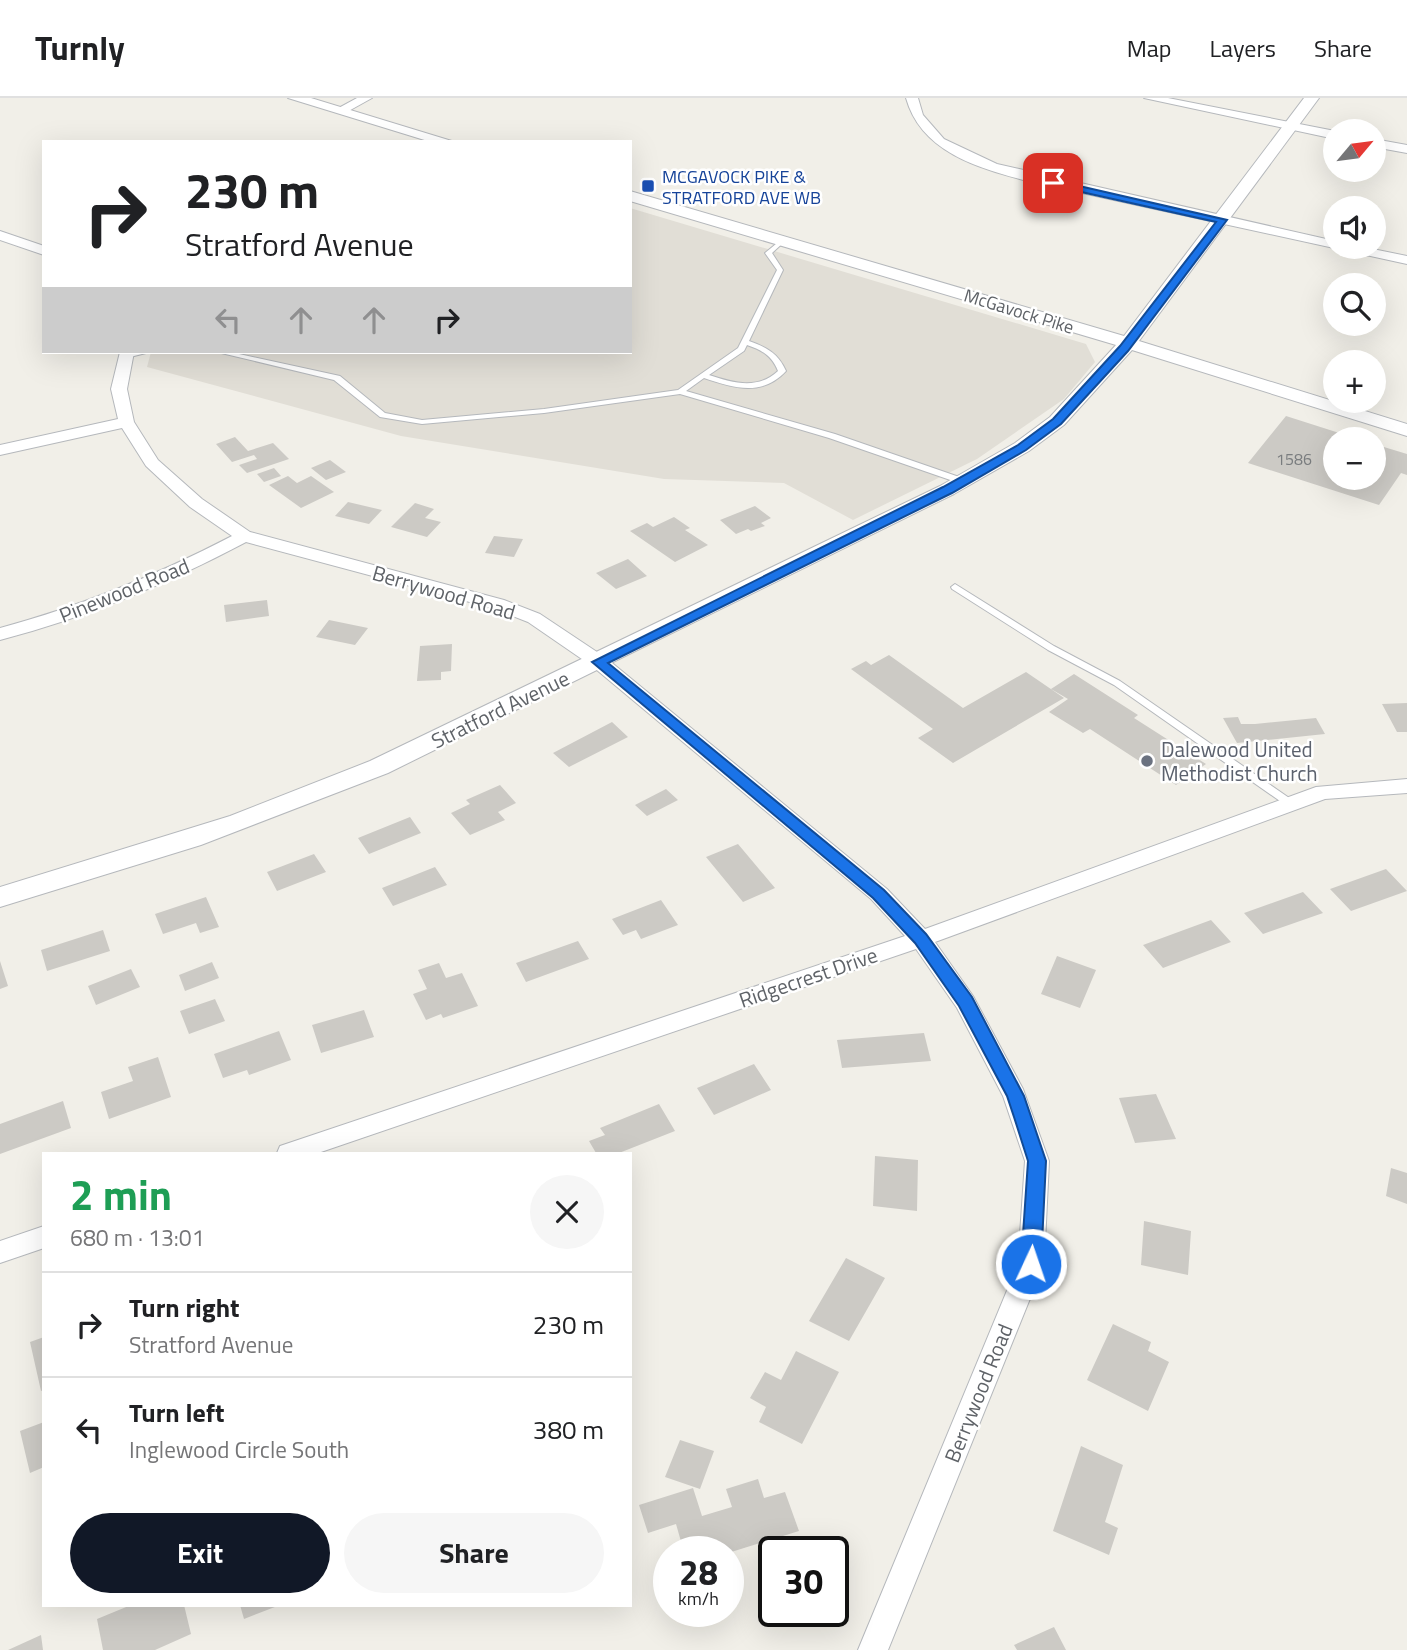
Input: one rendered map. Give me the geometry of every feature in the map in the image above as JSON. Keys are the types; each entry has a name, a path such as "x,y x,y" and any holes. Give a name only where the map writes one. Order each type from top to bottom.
{"street":[{"path":"295,98 441,140"},
{"path":"341,110 366,98"},
{"path":"912,98 920,121 933,135 982,163 1027,177 1323,242"},
{"path":"1150,98 1323,133"},
{"name":"Stratford Avenue","path":"0,897 296,803 598,662 962,481 1022,447 1057,421 1128,343 1312,98"},
{"path":"1386,145 1407,149"},
{"name":"McGavock Pike","path":"632,197 1128,343 1407,430"},
{"path":"0,235 42,250"},
{"path":"1386,256 1407,260"},
{"name":"Berrywood Road","path":"133,354 119,389 126,422 152,463 196,503 244,536 498,604 534,618 598,662 878,894 920,939 965,1002 1015,1096 1037,1161 1031,1264 873,1650"},
{"path":"0,450 126,422"},
{"name":"Pinewood Road","path":"0,634 62,617 166,577 244,536"},
{"name":"Ridgecrest Drive","path":"292,1152 920,939 1323,792 1407,786"},
{"path":"0,1252 42,1238"}],"lane":[{"path":"680,392 741,349 780,270 768,253 782,241"},
{"path":"704,376 735,386 754,386 774,381 782,371 778,361 769,350 744,342"},
{"path":"230,354 337,378 383,415 422,422 544,411 680,392 832,436 962,481"},
{"path":"955,587 1051,648 1117,683 1291,804"}],"shaded area":[{"path":"632,209 1086,344 1095,362 1064,399 977,459 853,520 784,483 664,479 401,436 147,367 150,354 632,354"}],"building":[{"path":"1286,416 1323,428 1323,487 1248,463"},
{"path":"235,437 248,451 273,443 289,459 247,473 239,465 257,459 254,455 232,462 216,444"},
{"path":"1386,448 1407,454 1407,475 1401,473 1379,505 1332,490 1386,490"},
{"path":"330,460 346,472 326,480 311,468"},
{"path":"274,468 281,476 264,482 257,474"},
{"path":"288,476 297,483 311,476 334,492 301,508 269,485"},
{"path":"348,502 382,510 369,524 335,516"},
{"path":"415,503 434,509 425,518 441,522 427,537 391,527"},
{"path":"755,506 771,518 761,523 765,526 736,534 720,520"},
{"path":"674,517 690,528 685,530 708,545 675,562 630,531 647,523 653,527"},
{"path":"494,536 523,539 514,557 485,553"},
{"path":"628,559 647,576 616,589 596,573"},
{"path":"267,600 269,616 226,622 224,605"},
{"path":"329,620 368,628 355,645 316,637"},
{"path":"452,644 451,671 441,672 441,680 417,681 420,646"},
{"path":"889,655 963,708 1026,672 1064,698 953,763 918,738 933,729 851,669 866,661 871,665"},
{"path":"1074,674 1138,715 1134,718 1206,764 1176,785 1090,729 1083,733 1049,712 1068,699 1051,689"},
{"path":"1407,703 1407,732 1397,732 1382,704"},
{"path":"1238,717 1241,724 1316,718 1325,734 1237,743 1223,718"},
{"path":"612,722 628,737 569,767 553,753"},
{"path":"500,785 516,803 498,812 505,820 470,835 451,813 470,804 466,800"},
{"path":"666,789 678,800 647,816 635,805"},
{"path":"410,817 421,833 369,854 358,838"},
{"path":"738,844 775,888 743,902 706,857"},
{"path":"314,854 326,872 277,891 267,872"},
{"path":"435,867 447,885 393,906 382,888"},
{"path":"1386,869 1407,891 1351,911 1330,889"},
{"path":"1303,892 1323,913 1263,934 1244,913"},
{"path":"206,897 219,927 200,933 196,923 163,934 155,914"},
{"path":"661,900 678,925 641,939 636,930 623,935 612,919"},
{"path":"1211,920 1231,942 1163,968 1143,945"},
{"path":"103,930 110,951 47,971 41,950"},
{"path":"578,941 589,959 526,982 516,963"},
{"path":"1057,956 1096,970 1080,1008 1041,994"},
{"path":"0,961 8,986 0,989"},
{"path":"212,962 219,978 185,991 179,975"},
{"path":"439,963 446,978 462,973 478,1006 443,1018 441,1014 426,1020 413,994 427,989 418,970"},
{"path":"131,969 140,987 96,1005 88,986"},
{"path":"215,999 225,1021 189,1034 180,1011"},
{"path":"364,1010 374,1037 321,1053 312,1025"},
{"path":"279,1031 291,1060 249,1075 247,1070 223,1078 214,1054"},
{"path":"924,1033 931,1061 842,1068 837,1040"},
{"path":"158,1057 171,1097 109,1119 101,1092 133,1081 128,1067"},
{"path":"754,1064 771,1090 714,1115 697,1088"},
{"path":"1156,1094 1176,1139 1135,1143 1119,1098"},
{"path":"63,1101 71,1128 0,1154 0,1124"},
{"path":"659,1104 675,1131 622,1152 595,1152 589,1141 605,1135 600,1128"},
{"path":"875,1156 918,1160 917,1211 873,1206"},
{"path":"1391,1168 1407,1173 1407,1204 1386,1196"},
{"path":"1144,1221 1191,1231 1188,1275 1141,1265"},
{"path":"846,1258 885,1278 849,1341 809,1321"},
{"path":"1113,1324 1151,1342 1148,1351 1169,1362 1148,1411 1087,1380"},
{"path":"42,1338 41,1391 30,1342"},
{"path":"796,1351 839,1372 802,1444 759,1422 766,1407 750,1398 765,1372 781,1380"},
{"path":"42,1423 42,1468 30,1473 20,1431"},
{"path":"680,1440 714,1451 700,1489 665,1477"},
{"path":"1081,1446 1123,1465 1105,1522 1118,1528 1109,1555 1053,1531"},
{"path":"758,1479 764,1498 785,1492 799,1531 783,1536 758,1536 758,1544 744,1548 744,1536 679,1536 676,1524 648,1533 639,1505 693,1488 702,1516 732,1507 726,1489"},
{"path":"126,1607 184,1607 191,1634 155,1650 103,1650 97,1619"},
{"path":"241,1607 275,1607 244,1619"},
{"path":"1054,1627 1066,1650 1017,1650 1014,1645"},
{"path":"41,1635 43,1650 8,1650"}],"place":[{"name":"MCGAVOCK PIKE & STRATFORD AVE WB","path":"648,186"},
{"name":"Dalewood United Methodist Church","path":"1147,761"}],"route":[{"path":"1031,1264 1037,1161 1023,1117 1015,1096 965,1002 920,939 878,894 598,662 947,490 1022,447 1057,421 1124,348 1222,220 1053,183"}]}
